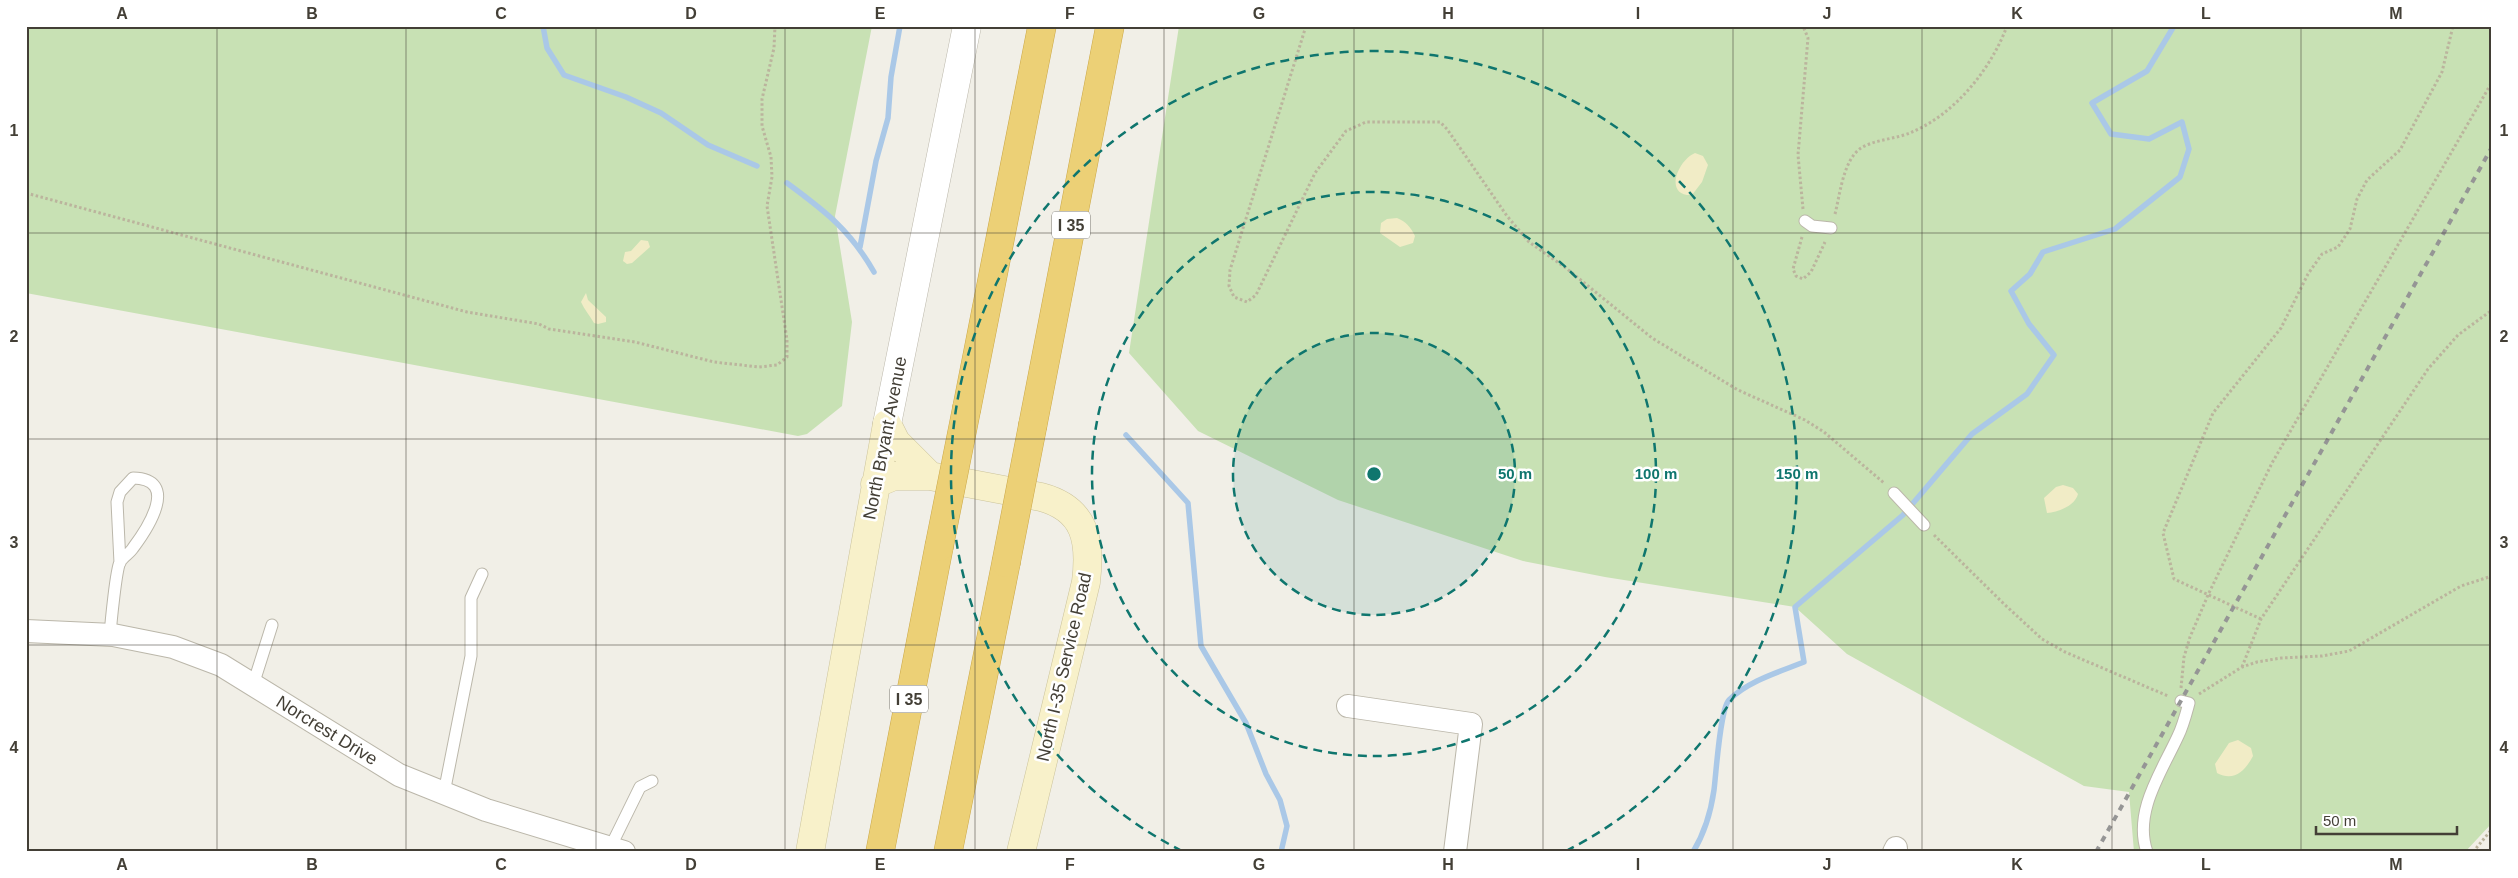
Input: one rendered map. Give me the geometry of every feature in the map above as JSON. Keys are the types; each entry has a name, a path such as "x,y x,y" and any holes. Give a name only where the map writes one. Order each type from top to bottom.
{"highway":[{"name":"I 35","path":"880,852 1042,26"},
{"name":"I 35","path":"948,852 1110,26"}],"main road":[{"path":"887,424 896,442 930,476"},
{"name":"North Bryant Avenue","path":"810,852 887,424"},
{"name":"North I-35 Service Road","path":"875,484 894,476 930,476 1058,501 1070,510 1080,522 1088,546 1086,582 1021,852"}],"street":[{"name":"North Bryant Avenue","path":"887,424 967,26"},
{"name":"Norcrest Drive","path":"26,631 110,635 173,647 221,665 398,775 486,810 617,850"},
{"path":"1348,706 1471,724 1455,852"}],"lane":[{"path":"1805,222 1812,226 1831,228"},
{"path":"110,635 120,563 117,502 120,492 133,478 142,478 152,482 158,491 158,503 133,548 120,563"},
{"path":"1894,493 1924,525"},
{"path":"444,793 471,656 471,598 482,574"},
{"path":"253,685 272,625"},
{"path":"2147,852 2142,837 2149,798 2178,735 2185,702"},
{"path":"617,850 640,787 652,781"}],"path":[{"path":"26,193 467,312 539,324 549,329 635,342 714,362 759,367 777,365 787,357 787,340 767,206 772,167 762,126 762,99 774,48 775,26"},
{"path":"1306,26 1230,270 1229,286 1234,296 1247,302 1256,295 1315,173 1346,131 1366,122 1440,122 1447,129 1507,216 1529,242 1566,268 1652,338 1738,390 1804,420 1824,432 1894,493"},
{"path":"1803,26 1808,38 1808,59 1798,156 1805,222 1793,269 1796,276 1803,279 1811,272 1831,228 1848,166 1861,148 1911,133 1934,122 1960,98 1993,58 2007,26"},
{"path":"2261,619 2174,578 2163,533 2213,412 2281,328 2308,274 2322,254 2338,247 2350,229 2357,199 2367,180 2400,150 2442,72 2453,26"},
{"path":"2185,702 2184,657 2208,595 2272,463 2492,82"},
{"path":"2242,667 2261,619 2428,369 2458,334 2492,310"},
{"path":"1924,525 2042,639 2065,652 2185,702"},
{"path":"2185,702 2242,667 2281,658 2322,656 2349,651 2461,586 2492,576"},
{"path":"2473,852 2492,829"}],"green space":[{"path":"26,26 872,26 835,216 852,322 842,406 807,434 798,436 26,293"},
{"path":"1179,26 2492,26 2492,823 2465,852 2134,852 2129,792 2084,786 1847,654 1795,607 1605,577 1523,561 1338,500 1198,431 1129,353"}],"sand":[{"path":"1695,153 1703,156 1708,165 1702,182 1692,195 1683,194 1678,190 1676,177 1683,163"},
{"path":"1397,218 1405,223 1415,236 1413,243 1400,247 1380,233 1381,223 1387,219"},
{"path":"641,240 648,241 650,247 632,263 627,264 623,261 625,252 631,251"},
{"path":"586,293 588,300 606,317 606,322 594,323 581,302"},
{"path":"2063,485 2073,488 2078,494 2076,498 2066,508 2047,513 2044,498 2056,487"},
{"path":"2238,740 2251,748 2253,756 2250,761 2243,770 2234,776 2217,773 2215,764 2229,743"}],"waterway":[{"path":"543,26 547,48 564,75 626,97 661,113 708,145 757,166"},
{"path":"860,247 876,161 888,118 891,77 900,26"},
{"path":"1693,852 1704,830 1711,806 1723,716 1729,700 1754,682 1804,662 1795,607 1903,515 1972,434 2027,394 2054,355 2029,324 2011,291 2030,274 2043,252 2115,229 2180,177 2189,149 2182,122 2149,139 2111,134 2092,103 2147,71 2174,26"},
{"path":"787,183 836,222 856,244 874,272"},
{"path":"1126,435 1188,503 1201,646 1246,723 1266,774 1280,800 1287,826 1281,852"}],"railway":[{"path":"2096,852 2492,147"}]}
